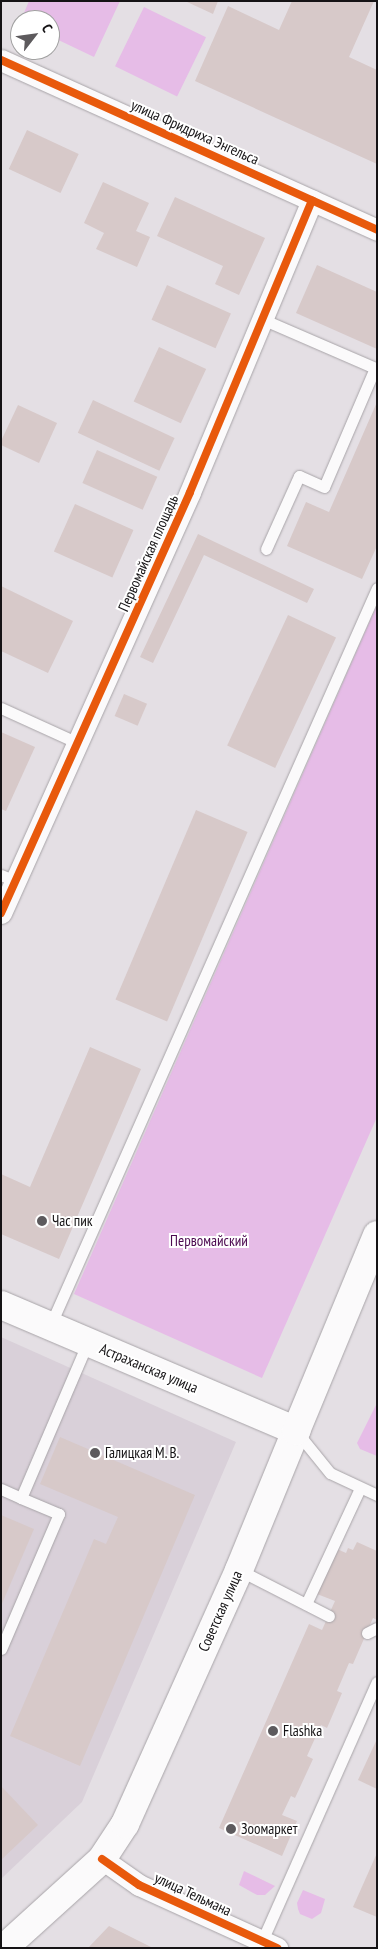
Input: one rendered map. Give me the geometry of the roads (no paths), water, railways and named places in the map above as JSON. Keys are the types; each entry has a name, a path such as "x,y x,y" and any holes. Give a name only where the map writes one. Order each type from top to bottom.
{"main road":[{"name":"Советская улица","path":"4,1948 102,1859 125,1824 239,1570 377,1235"},
{"name":"Астраханская улица","path":"1,1305 296,1431"}],"street":[{"name":"улица Фридриха Энгельса","path":"1,60 377,230"},
{"name":"Первомайская площадь","path":"1,913 8,878 78,743 190,492 312,201"},
{"name":"улица Тельмана","path":"102,1859 139,1885 270,1944"}],"lane":[{"path":"262,319 376,368 324,487 299,476 266,550"},
{"path":"50,1326 377,588"},
{"path":"1,708 78,743"},
{"path":"22,1498 88,1342"},
{"path":"296,1431 330,1472 377,1495"},
{"path":"306,1604 360,1488"},
{"path":"1,1489 59,1514 1,1649"},
{"path":"239,1570 329,1616"},
{"path":"270,1944 377,1682"}],"place":[{"name":"Час пик","path":"42,1221"},
{"name":"Галицкая М. В.","path":"95,1453"},
{"name":"Flashka","path":"273,1731"},
{"name":"Зоомаркет","path":"231,1829"}],"park label":[{"name":"Первомайский","path":"209,1241"}]}
